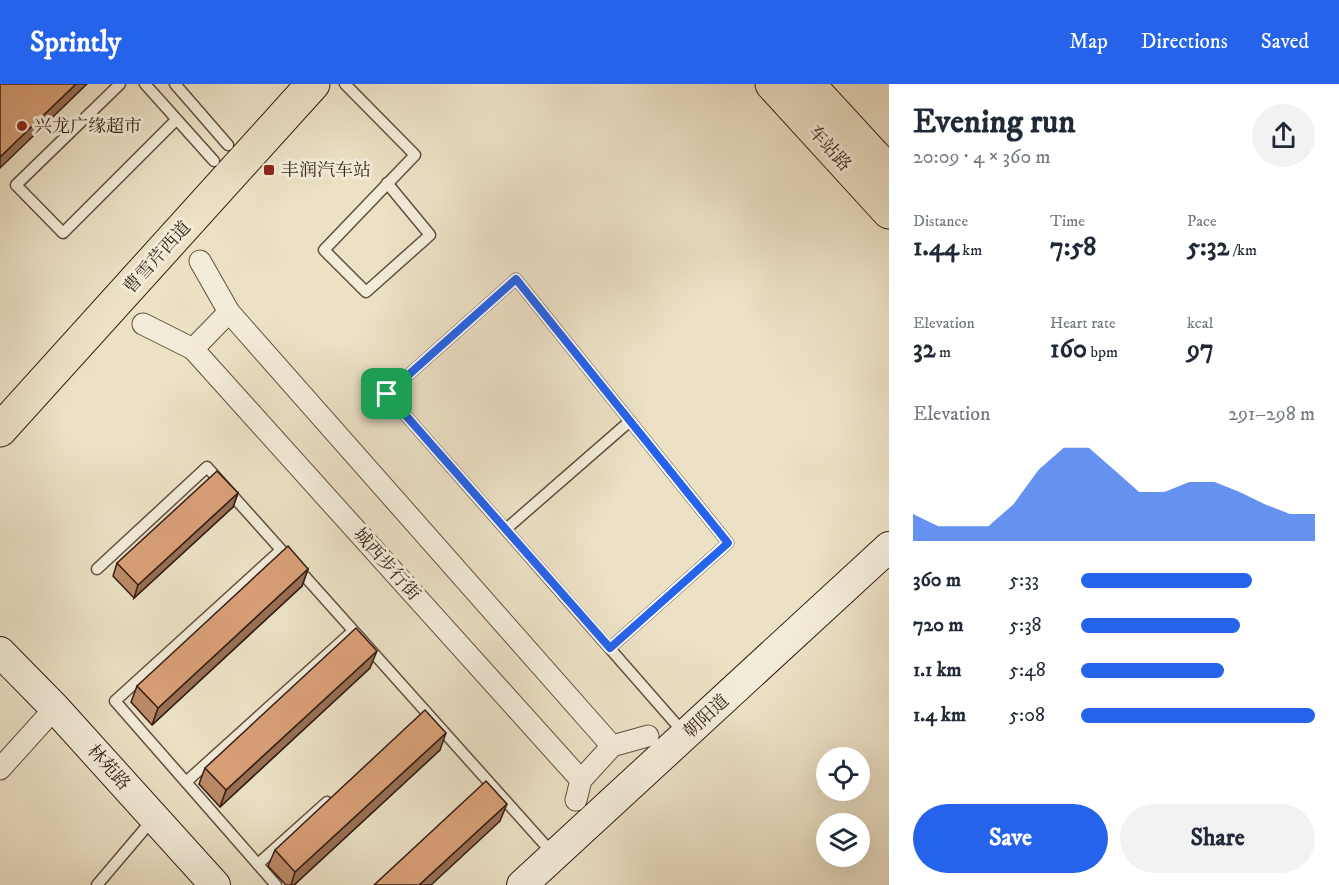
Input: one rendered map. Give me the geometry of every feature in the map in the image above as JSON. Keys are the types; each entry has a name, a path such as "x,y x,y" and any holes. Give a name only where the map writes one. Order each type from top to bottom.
{"main road":[{"name":"曹雪芹西道","path":"0,398 284,84"},
{"name":"曹雪芹西道","path":"0,430 313,84"},
{"name":"车站路","path":"772,84 889,212"},
{"name":"车站路","path":"808,84 889,172"}],"street":[{"path":"200,261 230,312 612,746"},
{"path":"143,324 193,349 230,312"},
{"name":"城西步行街","path":"193,349 581,780"},
{"name":"朝阳道","path":"522,885 889,547"},
{"name":"林苑路","path":"0,652 55,708 214,885"},
{"path":"0,770 55,708"},
{"path":"576,800 581,780 612,746 648,736"}],"lane":[{"path":"120,84 16,184 63,233 176,120"},
{"path":"145,84 176,120 221,153"},
{"path":"175,84 221,153"},
{"path":"345,84 415,155 387,183 324,250 366,292 430,235 387,183"},
{"path":"610,648 728,543 516,279 387,394 686,735"},
{"path":"506,530 630,421"},
{"path":"97,569 207,467 425,711 484,786 554,856"},
{"path":"276,885 115,701 281,550"},
{"path":"186,782 353,631"},
{"path":"417,719 425,711"},
{"path":"258,864 337,792"},
{"path":"97,885 154,817"}],"building":[{"name":"兴龙广缘超市","path":"0,84 76,84 0,157"},
{"path":"217,471 238,493 138,585 117,563"},
{"path":"288,546 308,569 158,708 137,686"},
{"path":"356,628 377,651 226,790 205,768"},
{"path":"425,710 446,733 295,872 275,850"},
{"path":"486,781 507,804 419,885 374,885"}],"place":[{"name":"兴龙广缘超市","path":"22,126"},
{"name":"丰润汽车站","path":"269,170"}],"route":[{"path":"516,279 728,543 610,648 387,394 516,279"}]}
